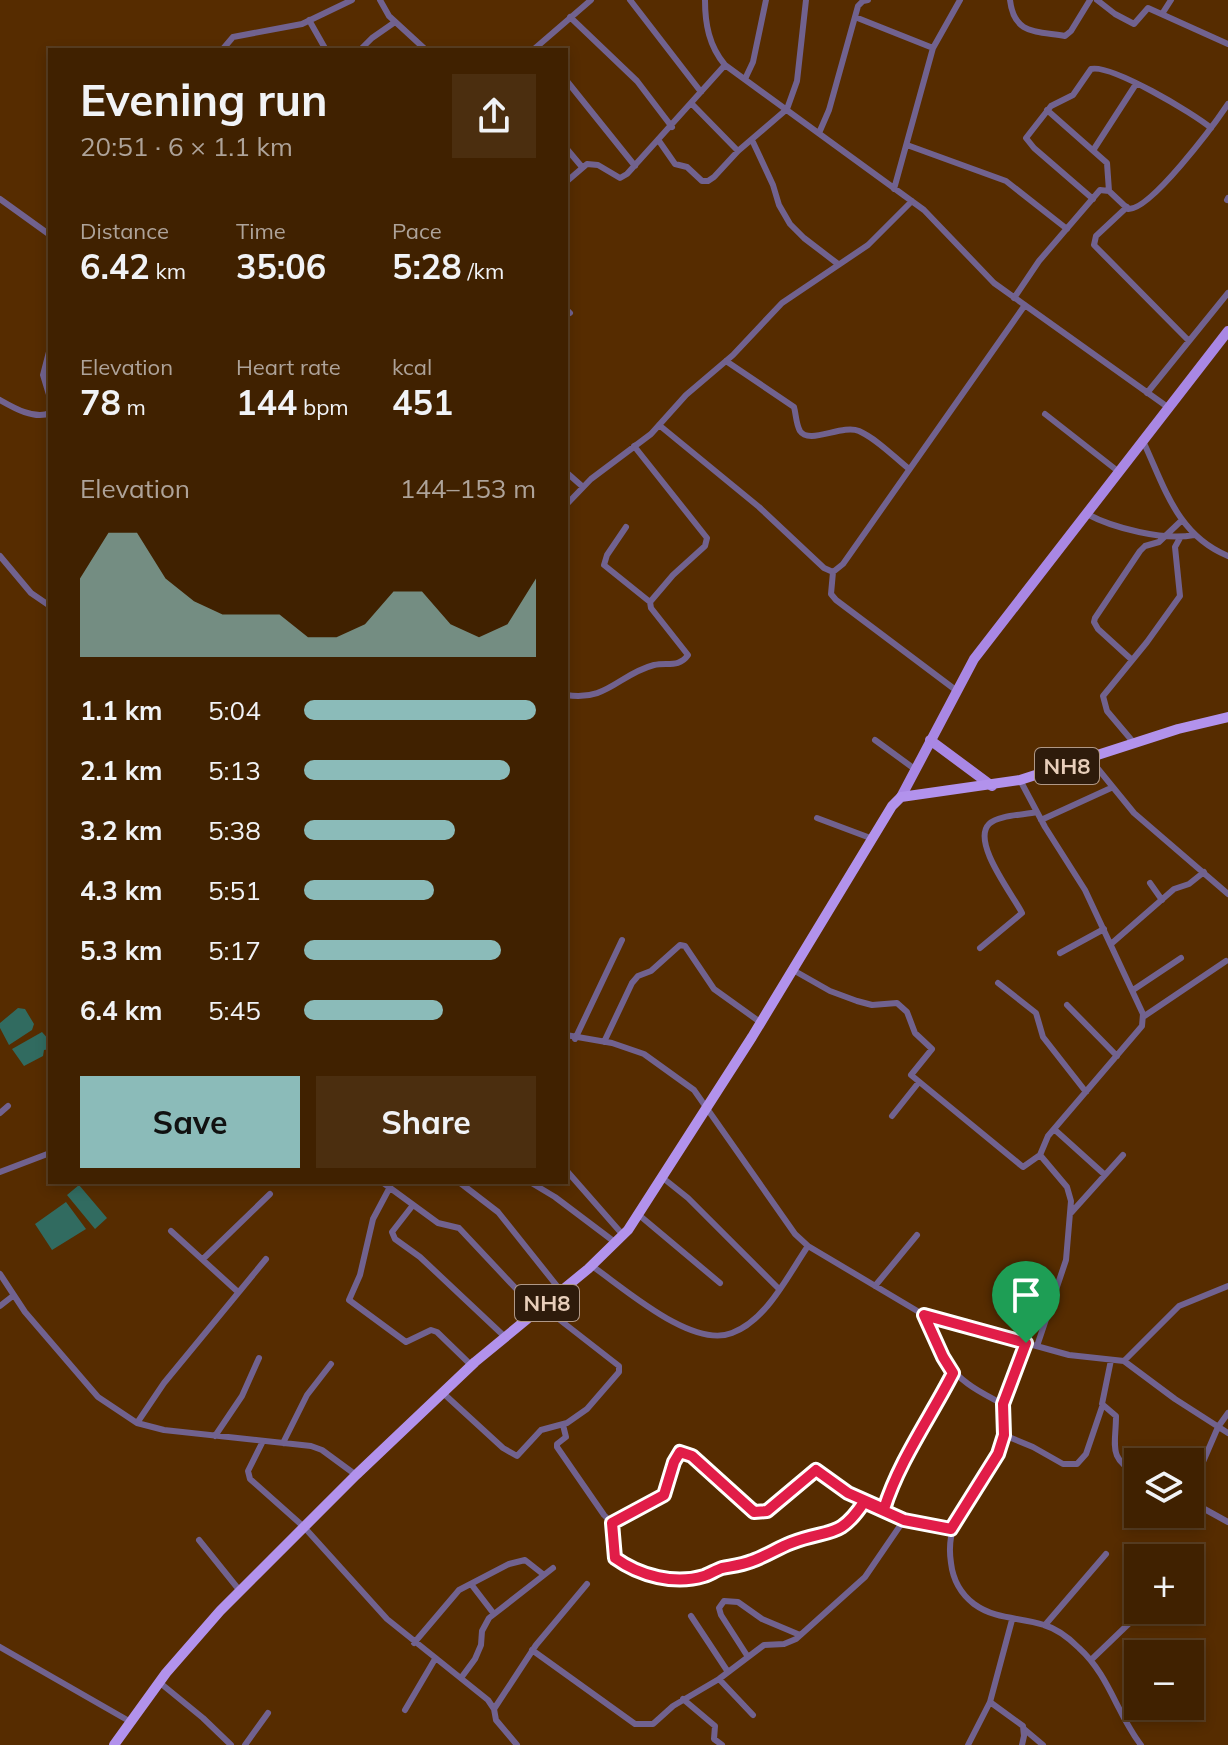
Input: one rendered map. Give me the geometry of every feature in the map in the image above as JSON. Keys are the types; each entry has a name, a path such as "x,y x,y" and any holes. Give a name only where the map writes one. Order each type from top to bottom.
{"highway":[{"name":"NH8","path":"114,1745 194,1638 240,1591 471,1365 592,1266 639,1215 892,806 901,797 1020,780 1228,717"}],"main road":[{"path":"901,797 974,659 1228,331"},
{"path":"930,740 992,786"}],"street":[{"path":"224,48 239,35 309,20 352,0"},
{"path":"380,0 395,22 424,48"},
{"path":"538,48 591,0"},
{"path":"630,0 701,92"},
{"path":"705,0 708,31 715,52 725,65 912,201 994,283 1169,408"},
{"path":"745,79 757,46 766,0"},
{"path":"659,141 675,164 694,171 702,181 714,177 738,151 787,109 797,81 806,0"},
{"path":"819,133 829,110 860,2 868,0"},
{"path":"894,189 933,48 960,0"},
{"path":"1010,0 1012,16 1021,27 1065,36 1090,0"},
{"path":"1097,0 1134,24 1148,8 1228,44"},
{"path":"1162,14 1171,0"},
{"path":"570,17 637,81 672,127"},
{"path":"855,17 933,48"},
{"path":"309,20 325,48"},
{"path":"362,48 395,22"},
{"path":"568,180 587,164 598,165 620,178 659,141 725,65"},
{"path":"1093,199 1026,141 1028,133 1047,110 1073,95 1095,67 1184,108 1211,128"},
{"path":"568,82 635,166"},
{"path":"1094,149 1136,84"},
{"path":"692,104 738,151"},
{"path":"1014,298 1039,261 1100,190 1109,191 1133,210 1139,208 1153,197 1228,104"},
{"path":"1047,110 1107,163 1109,191"},
{"path":"752,140 790,224 838,264"},
{"path":"907,145 1006,181 1067,229"},
{"path":"568,150 582,167"},
{"path":"0,199 48,234"},
{"path":"568,503 659,425 782,303 868,245 912,201"},
{"path":"1127,207 1096,236 1094,245 1189,341"},
{"path":"1147,393 1228,293"},
{"path":"957,691 836,600 831,594 833,572 843,564 1025,305"},
{"path":"48,356 43,375 48,391"},
{"path":"726,361 794,407 800,430 806,436 834,430 858,431 909,469"},
{"path":"0,400 40,416 48,414"},
{"path":"1045,414 1119,472"},
{"path":"659,425 759,507 824,568 833,572"},
{"path":"1143,441 1181,521 1212,549 1228,556"},
{"path":"634,446 707,538 705,546 673,575 650,602"},
{"path":"568,474 583,487"},
{"path":"1087,514 1112,525 1167,536 1180,538 1194,535"},
{"path":"1132,660 1098,629 1095,618 1140,551 1167,536 1181,521"},
{"path":"568,695 591,697 656,664 674,665 684,661 688,655 651,608 650,602 604,565 607,555 626,527"},
{"path":"1134,743 1107,711 1103,696 1180,596 1175,547 1180,538"},
{"path":"0,556 31,593 48,605"},
{"path":"875,740 916,770"},
{"path":"1090,759 1134,813 1228,894"},
{"path":"793,970 844,997 872,1005 897,1003 903,1007 911,1028 932,1049 911,1072 919,1082 1023,1167 1040,1155 1054,1129 1142,1026 1143,1017 1085,890 1020,780"},
{"path":"1041,820 1111,788"},
{"path":"980,948 1022,913 986,849 984,832 996,820 1037,812"},
{"path":"817,818 873,839"},
{"path":"1111,944 1174,889 1189,884 1204,872"},
{"path":"1150,883 1162,900"},
{"path":"1060,953 1104,929"},
{"path":"575,1039 622,940"},
{"path":"604,1042 632,983 680,945 685,946 714,989 760,1022"},
{"path":"1133,990 1181,958"},
{"path":"1143,1017 1226,961"},
{"path":"998,983 1036,1013 1043,1037 1086,1092"},
{"path":"1067,1005 1117,1056"},
{"path":"568,1036 630,1049 656,1061 694,1090 795,1234 808,1246 924,1315 1089,1358 1124,1361 1228,1433"},
{"path":"892,1116 919,1082"},
{"path":"0,1113 8,1106"},
{"path":"1054,1129 1105,1175"},
{"path":"0,1172 48,1154"},
{"path":"1037,1346 1066,1260 1070,1214 1067,1187 1040,1155"},
{"path":"1070,1214 1123,1155"},
{"path":"568,1173 619,1239"},
{"path":"663,1178 688,1198 779,1289"},
{"path":"385,1184 438,1223 459,1228 539,1308 620,1369 587,1409 563,1425 547,1426 541,1430 517,1456 503,1448 443,1393"},
{"path":"462,1184 498,1212 561,1291"},
{"path":"533,1184 619,1239"},
{"path":"390,1187 373,1219 360,1275 349,1300 406,1342 431,1330 437,1332 471,1365"},
{"path":"204,1258 270,1194"},
{"path":"413,1205 392,1232 395,1239 420,1257 504,1336"},
{"path":"639,1215 720,1283"},
{"path":"171,1231 238,1292"},
{"path":"875,1286 917,1235"},
{"path":"592,1266 685,1328 717,1336 731,1334 744,1327 763,1310 808,1246"},
{"path":"137,1423 164,1383 266,1259"},
{"path":"0,1274 55,1349 98,1397 137,1423 164,1430 322,1450 356,1475"},
{"path":"1124,1361 1179,1306 1228,1286"},
{"path":"0,1306 14,1295"},
{"path":"924,1315 953,1373 1003,1404"},
{"path":"1026,1343 1003,1404 1004,1435 994,1461 951,1529 949,1551 957,1585 986,1612 1045,1625 1068,1637 1108,1683 1130,1730 1141,1745"},
{"path":"215,1436 242,1396 259,1358"},
{"path":"1004,1435 1063,1464 1077,1464 1086,1454 1102,1407 1111,1360"},
{"path":"283,1443 313,1384 331,1364"},
{"path":"884,1509 894,1478 925,1428 953,1373"},
{"path":"1102,1407 1116,1416 1114,1441 1117,1458 1124,1467"},
{"path":"1204,1460 1218,1427 1228,1413"},
{"path":"563,1425 566,1437 557,1447 612,1523 615,1558 646,1574 686,1579 755,1561 808,1537 839,1531 864,1502"},
{"path":"263,1441 248,1476 304,1527 387,1619 488,1700 496,1720 517,1745"},
{"path":"612,1523 664,1495 680,1452 692,1456 754,1512 767,1511 816,1470 864,1502 904,1520 951,1529"},
{"path":"1204,1509 1228,1522"},
{"path":"532,1650 635,1724 653,1724 683,1699 719,1679 764,1645 791,1643 865,1577 904,1520"},
{"path":"199,1540 240,1591"},
{"path":"1045,1625 1106,1554"},
{"path":"414,1643 450,1599 471,1584 520,1559 544,1575"},
{"path":"461,1678 475,1659 482,1631 494,1614 553,1568"},
{"path":"471,1584 494,1614"},
{"path":"494,1709 532,1650 587,1584"},
{"path":"748,1657 721,1615 719,1608 724,1601 738,1602 762,1619 800,1635"},
{"path":"691,1616 728,1672"},
{"path":"968,1745 990,1702 1012,1620"},
{"path":"1091,1660 1128,1624"},
{"path":"0,1647 129,1721"},
{"path":"405,1710 435,1659"},
{"path":"719,1679 753,1715"},
{"path":"159,1682 231,1745"},
{"path":"683,1699 715,1726 714,1739 722,1745"},
{"path":"990,1702 1019,1722 1043,1745"},
{"path":"245,1745 268,1713"},
{"path":"1022,1745 1023,1728"}],"water":[{"path":"18,1008 25,1009 34,1024 32,1030 9,1045 0,1023"},
{"path":"42,1032 48,1039 48,1049 44,1050 43,1056 24,1066 12,1049"},
{"path":"79,1185 107,1218 95,1229 67,1195"},
{"path":"66,1202 86,1229 52,1250 35,1224"}],"route":[{"path":"924,1315 1026,1343 1003,1404 1004,1435 998,1454 951,1529 904,1520 864,1502 839,1531 808,1537 755,1561 705,1576 667,1579 646,1574 615,1558 612,1523 664,1495 680,1452 692,1456 754,1512 767,1511 816,1470 848,1493 884,1509 894,1478 925,1428 953,1373 924,1315"}]}
